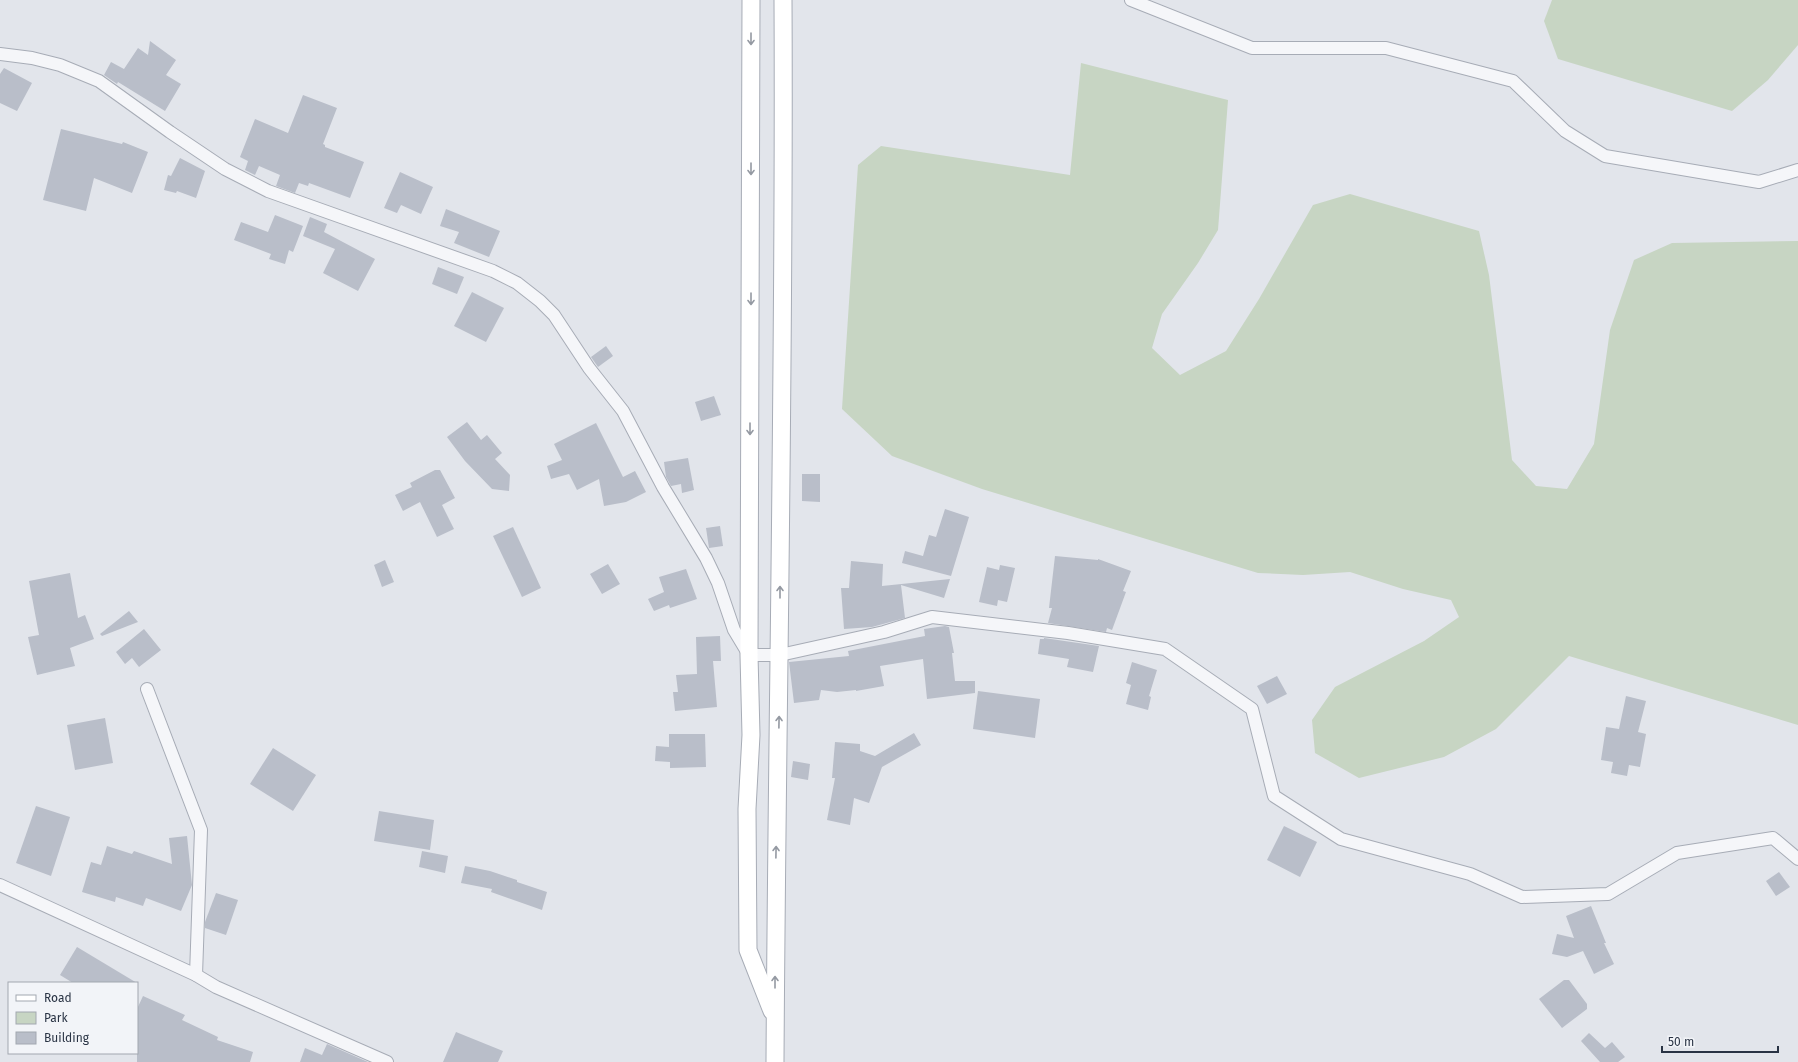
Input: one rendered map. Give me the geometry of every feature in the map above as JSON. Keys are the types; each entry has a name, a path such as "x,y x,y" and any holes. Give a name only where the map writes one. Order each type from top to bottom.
{"main road":[{"path":"751,0 750,735 747,809 748,950 775,1021"},
{"path":"775,1062 780,655 782,0"}],"street":[{"path":"1132,0 1252,48 1386,48 1512,81 1565,131 1605,156 1759,182 1798,170"},
{"path":"0,54 32,58 60,65 98,82 225,169 268,191 493,271 517,283 540,301 554,315 590,368 623,411 663,487 706,558 718,583 734,630 749,655 780,655 884,632 932,617 1068,633 1165,649 1252,709 1274,796 1341,839 1470,874 1522,897 1608,894 1677,853 1773,838 1798,859"},
{"path":"147,689 201,830 196,975"},
{"path":"0,885 196,975 216,987 387,1062"}],"green space":[{"path":"1552,0 1798,0 1798,45 1768,80 1732,111 1558,59 1544,21"},
{"path":"1081,63 1228,100 1218,230 1198,263 1162,314 1152,348 1180,375 1226,351 1259,299 1313,205 1350,194 1479,231 1489,275 1512,460 1536,486 1567,489 1594,444 1610,330 1634,260 1672,243 1798,241 1798,725 1569,656 1496,729 1444,757 1359,778 1315,753 1312,720 1335,687 1424,641 1459,617 1451,600 1403,589 1350,572 1303,575 1258,573 982,489 892,456 842,409 858,165 881,146 1070,175"}],"building":[{"path":"150,41 176,60 166,75 181,84 165,111 104,75 111,62 124,69 138,48 148,55"},
{"path":"4,68 32,83 17,111 0,103 0,74"},
{"path":"303,95 337,108 323,144 325,147 364,162 350,198 309,183 308,186 299,183 295,193 276,186 280,175 259,166 255,175 245,170 248,161 240,157 255,119 288,133"},
{"path":"61,129 122,144 123,142 148,152 132,193 94,178 86,211 43,200"},
{"path":"180,158 205,171 196,198 177,191 176,193 164,190 168,175 171,176"},
{"path":"400,172 433,187 421,214 401,205 397,213 384,208"},
{"path":"446,209 500,231 489,257 454,243 459,232 440,226"},
{"path":"275,215 303,226 293,252 289,250 285,264 269,259 271,254 234,240 241,222 268,232"},
{"path":"310,217 327,224 324,232 375,259 358,291 323,273 335,249 303,236"},
{"path":"438,267 464,277 457,294 432,284"},
{"path":"472,292 504,308 486,342 454,326"},
{"path":"606,346 613,356 598,367 591,357"},
{"path":"714,396 721,415 701,421 695,402"},
{"path":"467,422 481,440 487,435 502,453 495,459 510,475 509,491 492,489 465,461 447,437"},
{"path":"596,423 623,477 635,471 646,492 626,502 604,506 599,479 577,490 569,474 551,479 547,466 562,460 554,444"},
{"path":"688,458 694,490 682,493 681,484 671,486 666,477 664,462"},
{"path":"435,470 440,470 455,498 442,505 454,529 437,537 420,502 403,511 395,495 412,487 410,483"},
{"path":"802,474 820,474 820,502 802,501"},
{"path":"945,509 969,517 951,576 902,563 905,551 923,556 929,535 936,537"},
{"path":"720,526 723,546 709,548 706,528"},
{"path":"513,527 541,588 522,597 493,536"},
{"path":"1055,556 1098,559 1131,571 1123,591 1126,592 1112,630 1107,628 1106,632 1048,623 1052,608 1049,608"},
{"path":"385,560 394,582 382,587 374,565"},
{"path":"851,561 883,564 882,586 950,579 944,598 901,585 905,618 872,627 844,629 841,588 849,588"},
{"path":"608,564 620,584 602,594 590,574"},
{"path":"1000,565 1015,568 1007,602 998,600 997,606 979,602 987,567 999,570"},
{"path":"686,569 697,599 670,608 669,605 654,611 648,599 664,592 659,577"},
{"path":"70,573 78,618 85,615 94,639 70,648 75,666 37,675 28,637 39,635 29,581"},
{"path":"129,611 138,622 102,636 100,634"},
{"path":"945,626 949,627 954,653 952,653 955,681 975,681 975,693 927,699 923,659 880,666 884,686 856,691 837,692 821,690 819,700 794,703 789,662 849,656 848,651 925,636 924,629"},
{"path":"144,629 161,650 139,667 132,658 125,664 116,652"},
{"path":"720,636 721,661 713,661 717,707 675,711 673,692 678,692 676,675 697,674 696,637"},
{"path":"1044,638 1099,646 1093,672 1067,667 1069,659 1038,654 1040,639"},
{"path":"1132,662 1157,670 1149,696 1151,697 1148,710 1126,704 1131,685 1126,683"},
{"path":"1277,676 1287,694 1267,704 1257,686"},
{"path":"978,691 1040,699 1035,738 973,729"},
{"path":"1626,696 1646,701 1638,732 1646,734 1640,767 1629,765 1627,776 1611,773 1613,762 1601,760 1606,727 1619,729"},
{"path":"105,718 113,763 75,770 67,725"},
{"path":"914,733 921,745 882,767 869,803 854,798 850,825 827,820 835,778 832,778 835,742 860,744 860,751 875,756"},
{"path":"669,734 705,734 706,767 670,768 670,762 655,761 656,746 669,747"},
{"path":"273,748 316,775 293,811 250,784"},
{"path":"793,761 810,764 808,780 791,777"},
{"path":"36,806 70,817 51,876 16,863"},
{"path":"379,811 434,820 430,850 374,841"},
{"path":"1284,826 1317,842 1300,877 1267,860"},
{"path":"187,836 192,885 181,911 146,898 143,906 116,897 115,902 82,892 91,862 101,865 107,846 132,854 134,851 172,864 169,838"},
{"path":"422,851 448,856 445,873 419,867"},
{"path":"465,866 490,871 547,892 542,910 491,892 492,889 461,883"},
{"path":"1779,872 1790,887 1776,896 1766,881"},
{"path":"216,893 238,900 226,935 205,928 205,922"},
{"path":"1591,906 1606,943 1604,943 1614,964 1594,974 1583,951 1567,957 1552,954 1557,934 1574,938 1566,916"},
{"path":"77,947 135,982 71,982 60,975"},
{"path":"1564,980 1569,980 1587,1004 1587,1009 1562,1028 1539,999"},
{"path":"143,996 185,1015 182,1020 218,1037 217,1040 253,1052 250,1062 137,1062 138,1007"},
{"path":"456,1032 503,1051 498,1062 443,1062"},
{"path":"1589,1033 1605,1048 1612,1042 1625,1057 1618,1062 1600,1062 1581,1041"},
{"path":"327,1044 368,1062 300,1062 305,1048 322,1055"}]}
